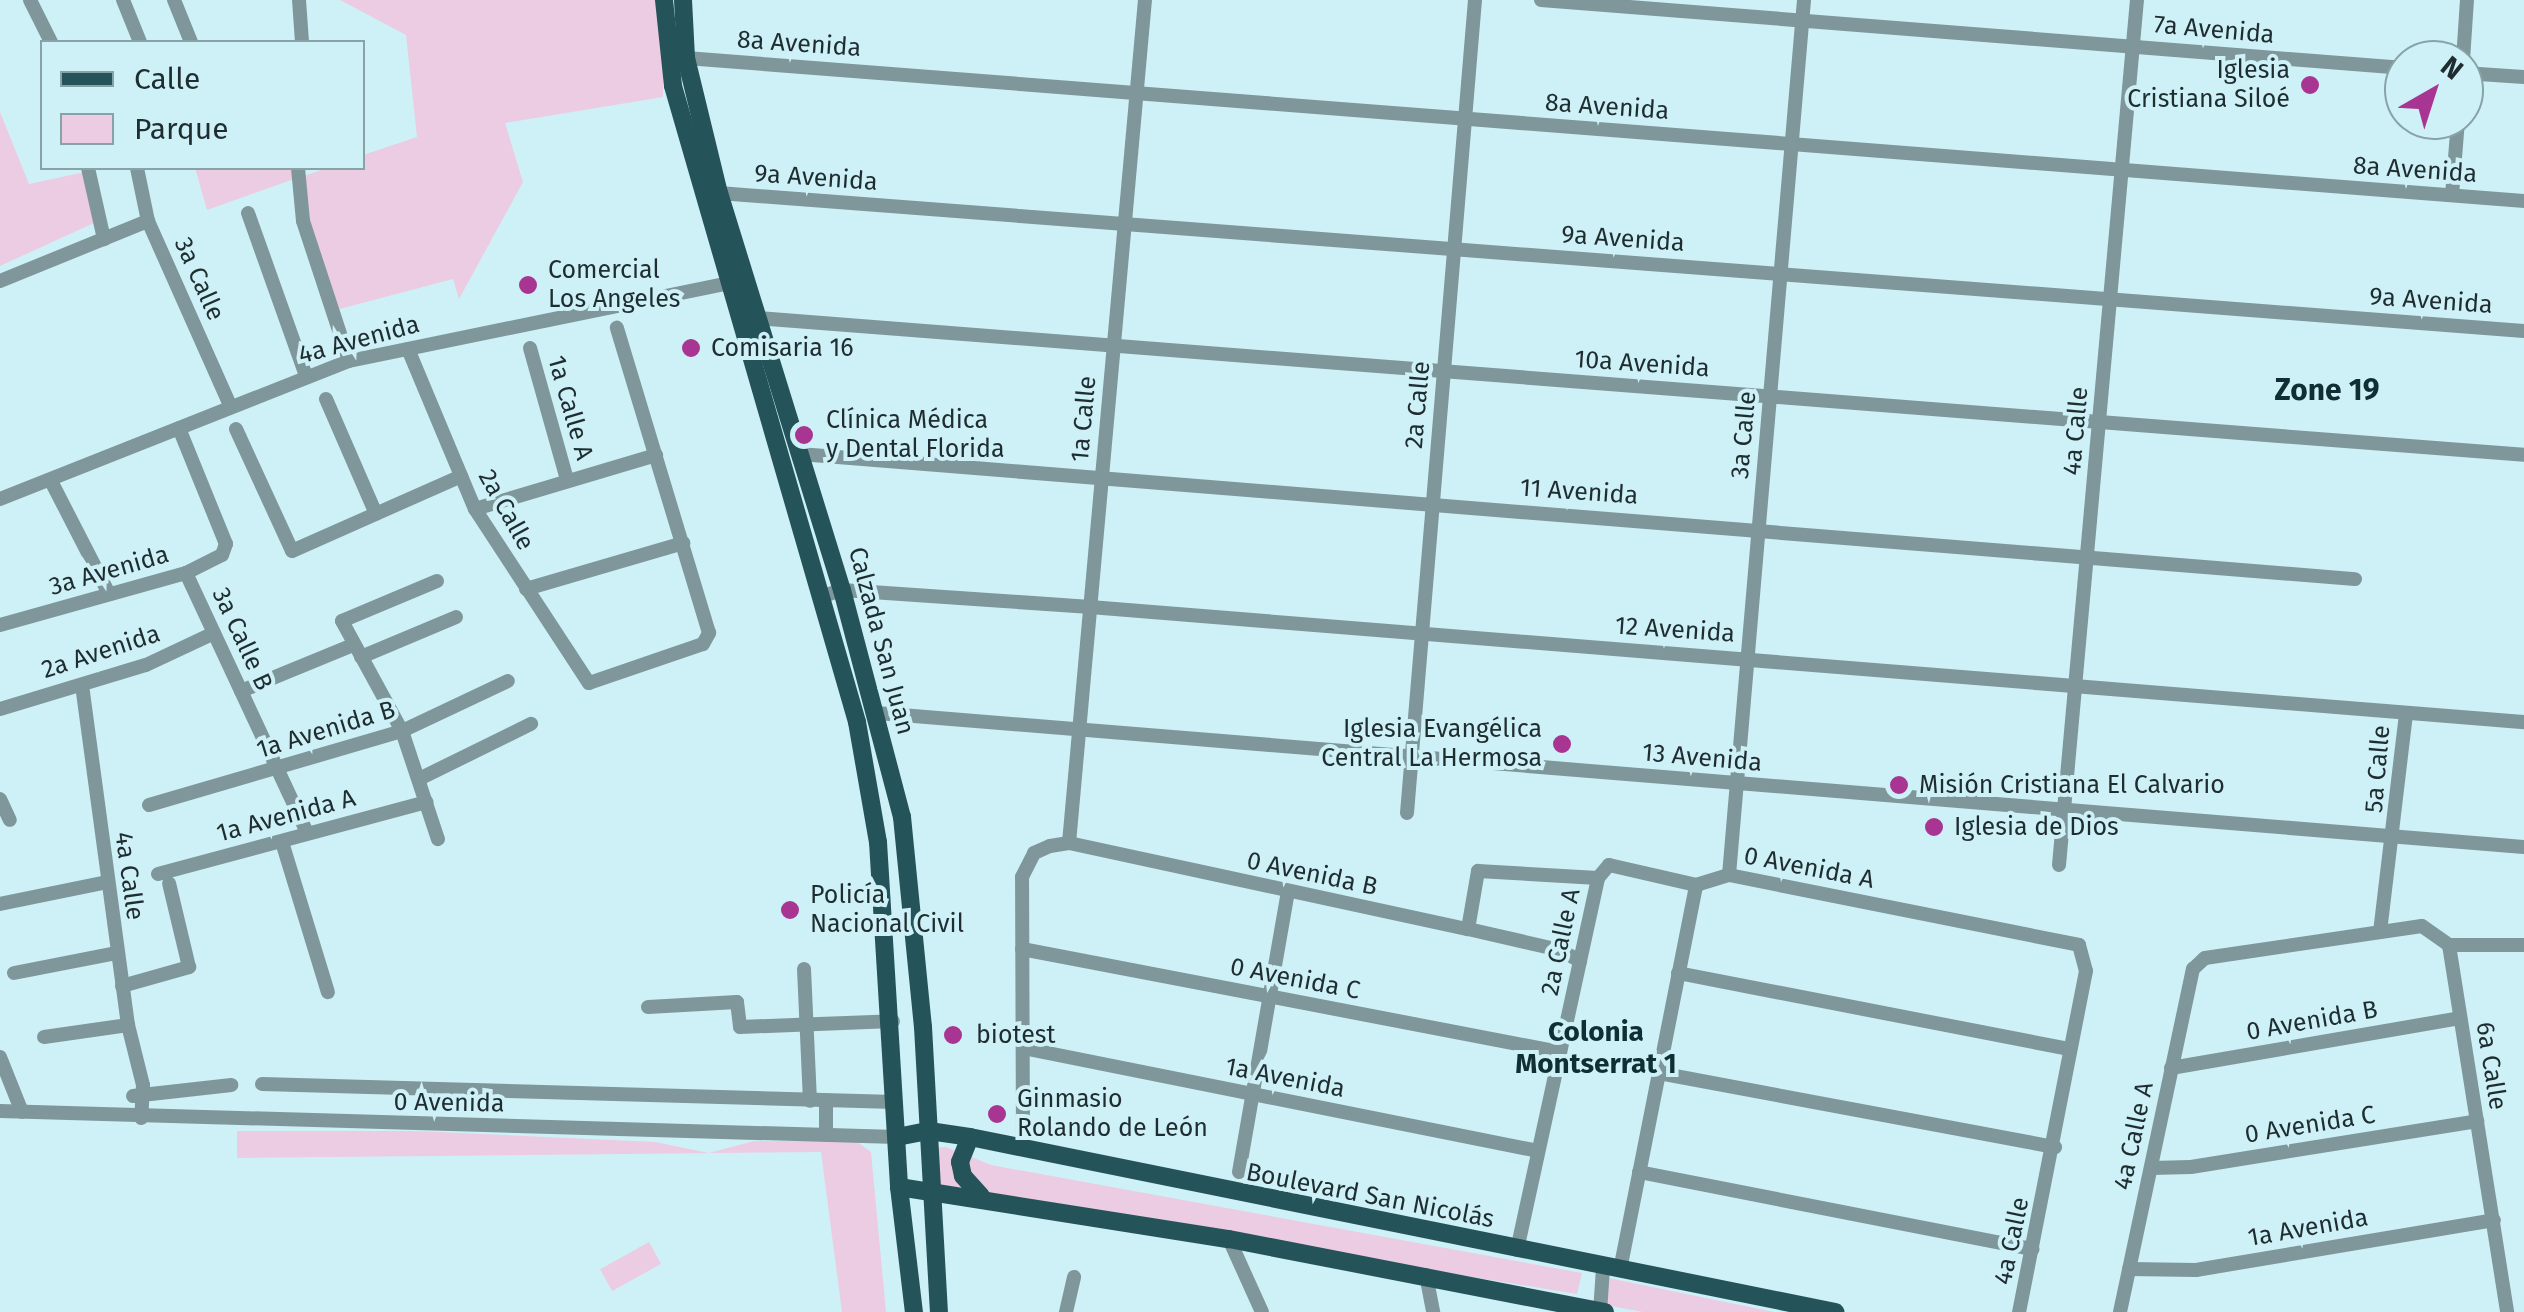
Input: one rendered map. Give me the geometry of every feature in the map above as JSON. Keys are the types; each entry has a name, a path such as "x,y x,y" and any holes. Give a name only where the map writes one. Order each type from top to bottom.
{"main road":[{"name":"Calzada San Juan","path":"664,0 673,86 738,282 862,749 878,842 893,1021 899,1187 914,1312"},
{"name":"Calzada San Juan","path":"683,0 686,58 738,282"},
{"name":"Calzada San Juan","path":"749,322 768,351 800,454 842,590 902,817 929,1131 928,1188 938,1312"},
{"path":"862,749 875,756 889,802 902,817"},
{"name":"Boulevard San Nicolás","path":"896,1138 929,1131 970,1136 1835,1312"},
{"path":"970,1136 960,1162 962,1176 982,1196"},
{"path":"899,1187 982,1196 1230,1239 1602,1312"}],"street":[{"path":"30,0 50,40"},
{"path":"123,0 139,40"},
{"path":"174,0 189,40"},
{"path":"299,0 302,40"},
{"name":"1a Calle","path":"1069,843 1145,0"},
{"name":"2a Calle","path":"1407,813 1475,0"},
{"name":"7a Avenida","path":"1542,0 2384,66"},
{"name":"3a Calle","path":"1729,875 1804,0"},
{"name":"4a Calle","path":"2059,865 2137,0"},
{"path":"2464,40 2467,0"},
{"name":"8a Avenida","path":"686,58 2524,201"},
{"path":"2484,75 2524,78"},
{"path":"2452,195 2456,140"},
{"path":"88,170 104,239"},
{"name":"3a Calle","path":"137,170 148,220 230,405"},
{"path":"298,170 302,221 348,361"},
{"name":"9a Avenida","path":"719,193 2524,331"},
{"path":"248,214 306,376"},
{"path":"0,281 148,220"},
{"name":"4a Avenida","path":"0,499 348,361 738,282"},
{"name":"10a Avenida","path":"749,322 1114,346 2524,455"},
{"path":"526,589 683,543 616,328"},
{"name":"1a Calle A","path":"530,348 567,480"},
{"name":"2a Calle","path":"408,349 475,509 585,682 708,640 683,543"},
{"path":"326,399 376,514"},
{"name":"3a Avenida","path":"0,626 186,572 226,550 180,428"},
{"path":"236,429 288,550 461,476"},
{"path":"475,509 656,454"},
{"name":"11 Avenida","path":"800,454 2355,579"},
{"path":"51,481 109,594"},
{"name":"3a Calle B","path":"186,572 308,833"},
{"path":"437,581 342,621 402,731 438,839"},
{"name":"12 Avenida","path":"823,596 842,590 1090,607 2524,722"},
{"path":"241,691 456,617"},
{"name":"2a Avenida","path":"0,709 82,685 214,634"},
{"name":"1a Avenida B","path":"150,805 402,731 508,681"},
{"name":"4a Calle","path":"82,685 136,1072 137,1118"},
{"name":"13 Avenida","path":"876,713 2524,847"},
{"name":"5a Calle","path":"2380,932 2395,834 2406,714"},
{"path":"419,779 531,724"},
{"path":"0,800 10,820"},
{"name":"1a Avenida A","path":"122,986 189,967 163,878 426,802"},
{"name":"5a Calle","path":"2395,834 2393,915 2406,928"},
{"path":"282,842 328,992"},
{"path":"1023,1148 1022,877 1034,854 1069,843"},
{"name":"0 Avenida B","path":"1069,843 1560,950 1580,961"},
{"name":"0 Avenida A","path":"1468,929 1478,871 1598,878 1609,865 1696,885 1729,875 2079,944"},
{"name":"2a Calle A","path":"1516,1250 1598,878"},
{"path":"0,904 107,882"},
{"path":"1602,1312 1640,1172 1696,885"},
{"path":"1239,1172 1288,892"},
{"path":"2380,932 2430,928 2449,945 2524,945"},
{"name":"4a Calle A","path":"2120,1312 2193,970 2205,958 2380,932"},
{"name":"4a Calle","path":"2019,1312 2086,971 2079,944"},
{"name":"6a Calle","path":"2449,945 2507,1312"},
{"name":"0 Avenida C","path":"1022,949 1560,1052"},
{"path":"14,973 117,953"},
{"path":"804,969 810,1101"},
{"path":"1678,973 2070,1050"},
{"path":"648,1008 737,1002 740,1027 893,1021"},
{"name":"0 Avenida B","path":"2170,1068 2460,1018"},
{"path":"44,1037 128,1025"},
{"name":"1a Avenida","path":"1023,1048 1538,1152"},
{"path":"0,1057 22,1112"},
{"path":"1659,1073 2054,1147"},
{"path":"262,1084 895,1102"},
{"path":"138,1096 231,1085"},
{"path":"826,1101 826,1135"},
{"name":"0 Avenida","path":"0,1111 896,1138"},
{"name":"0 Avenida C","path":"2150,1168 2191,1167 2477,1121"},
{"path":"1640,1172 2033,1249"},
{"name":"1a Avenida","path":"2129,1269 2196,1270 2494,1220"},
{"path":"1230,1239 1262,1312"},
{"path":"1426,1275 1434,1312"},
{"path":"1066,1312 1074,1276"}],"green space":[{"path":"340,0 664,0 663,97 505,123 523,182 459,299 453,279 332,311 297,178 207,210 196,170 298,170 298,178 321,170 365,170 365,154 417,137 406,35"},
{"path":"0,112 29,184 85,172 96,222 0,266"},
{"path":"237,1131 417,1131 655,1142 709,1153 754,1141 856,1141 871,1152 886,1312 842,1312 821,1152 237,1158"},
{"path":"946,1147 991,1165 1582,1273 1577,1294 941,1190 935,1148"},
{"path":"649,1242 661,1264 612,1291 600,1269"},
{"path":"1599,1276 1774,1312 1643,1312 1595,1303"}],"place":[{"name":"Iglesia Cristiana Siloé","path":"2310,85"},
{"name":"Comercial Los Angeles","path":"528,285"},
{"name":"Comisaria 16","path":"691,348"},
{"name":"Clínica Médica y Dental Florida","path":"804,435"},
{"name":"Iglesia Evangélica Central La Hermosa","path":"1562,744"},
{"name":"Misión Cristiana El Calvario","path":"1899,785"},
{"name":"Iglesia de Dios","path":"1934,827"},
{"name":"Policía Nacional Civil","path":"790,910"},
{"name":"biotest","path":"953,1035"},
{"name":"Ginmasio Rolando de León","path":"997,1114"}],"district":[{"name":"Zone 19","path":"2327,390"},
{"name":"Colonia Montserrat 1","path":"1596,1048"}]}
